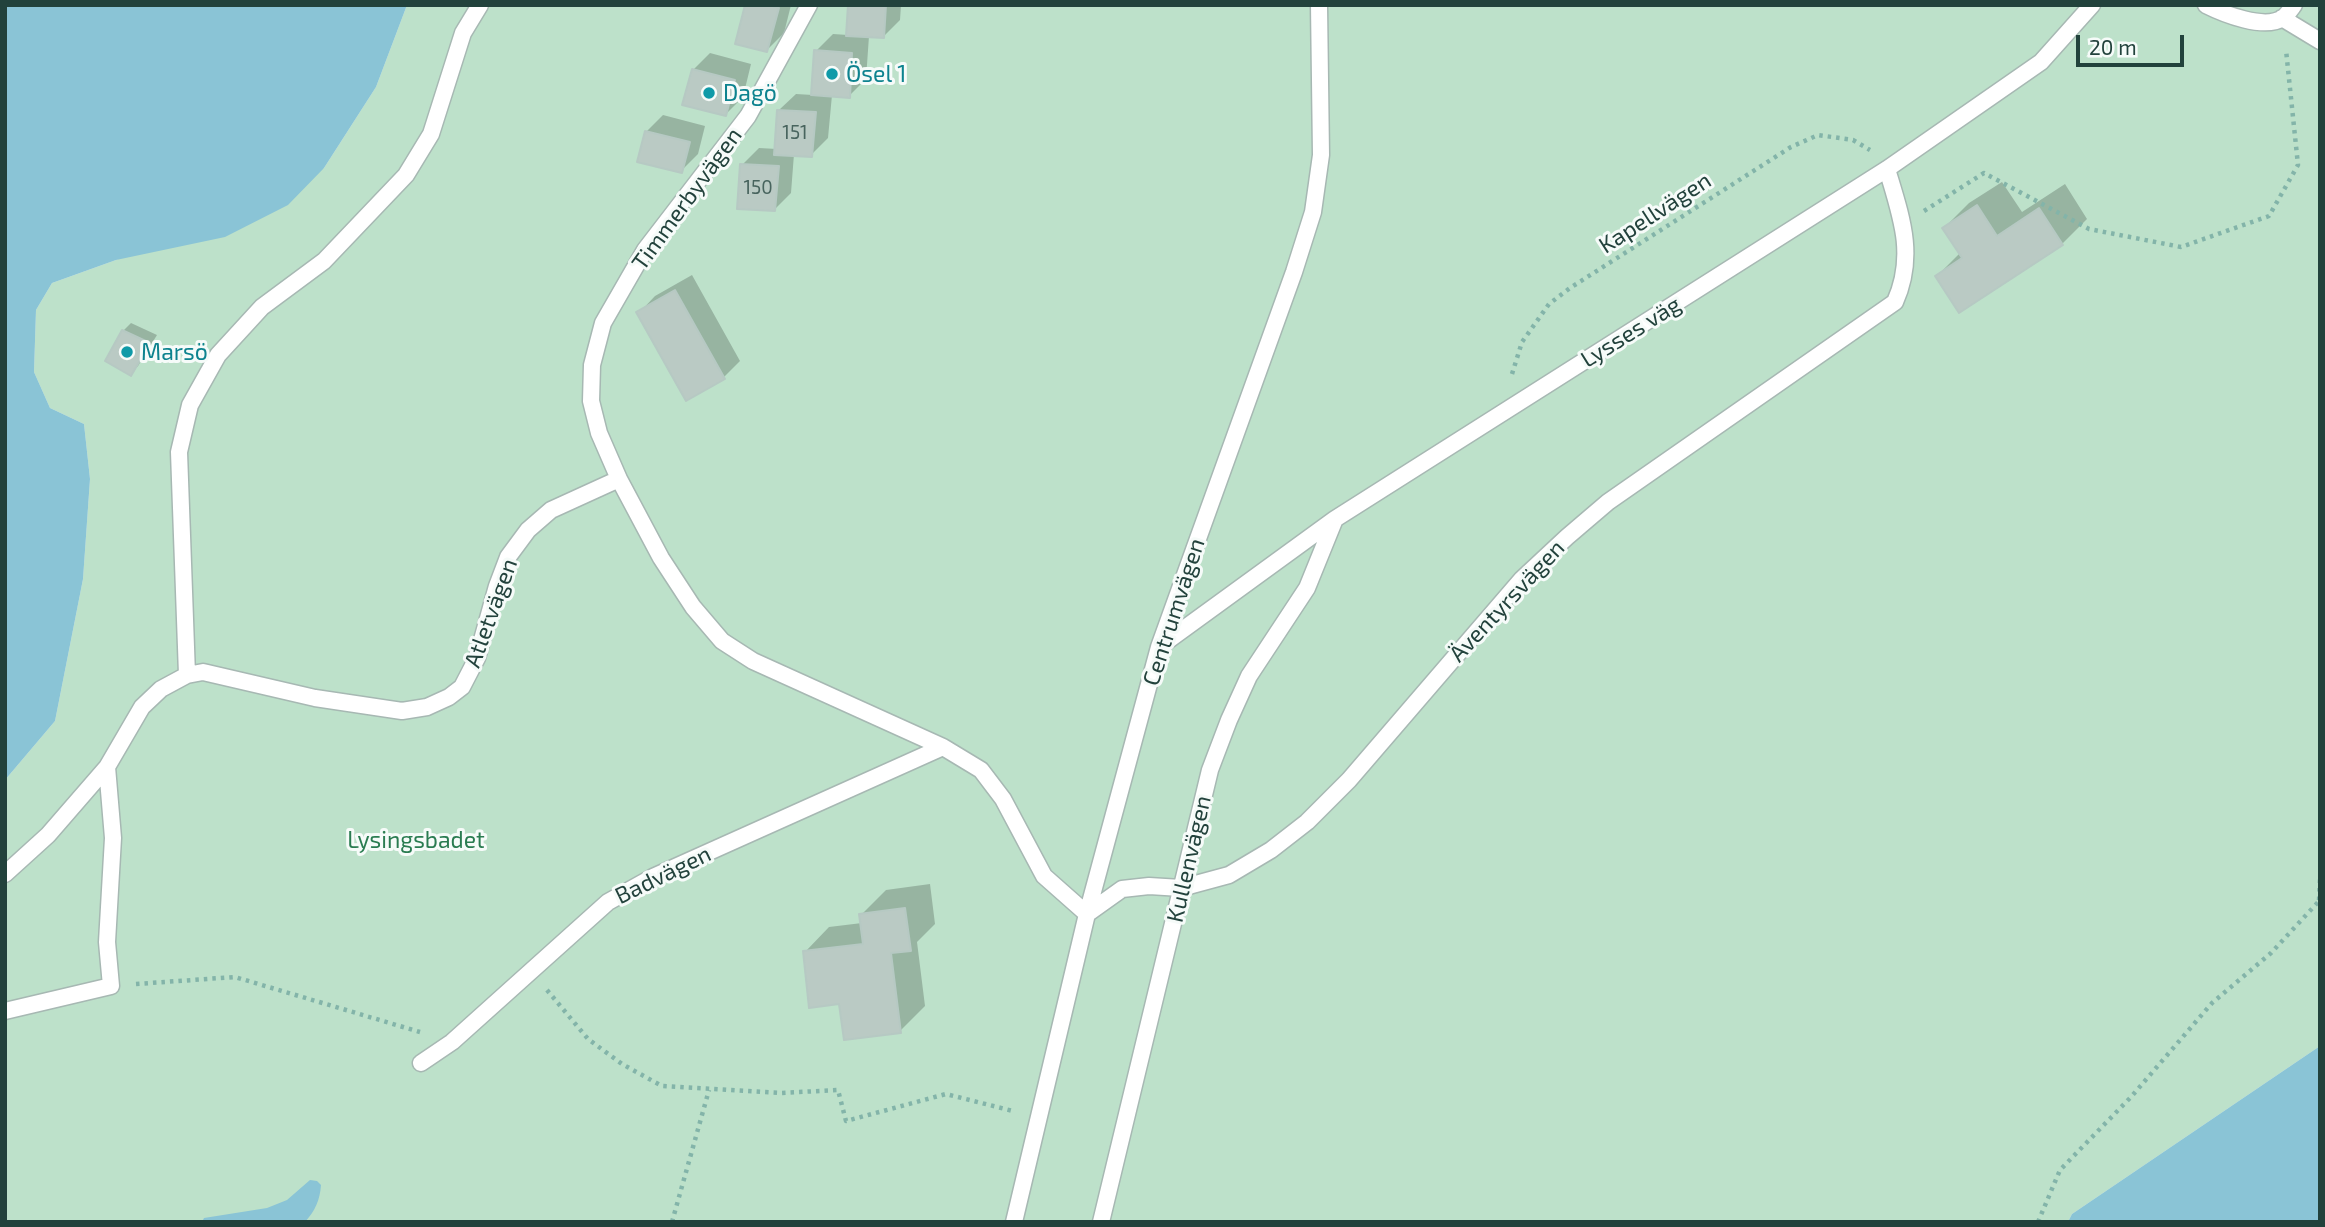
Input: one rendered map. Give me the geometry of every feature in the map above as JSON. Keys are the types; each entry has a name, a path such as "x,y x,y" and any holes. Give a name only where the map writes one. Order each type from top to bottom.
{"lane":[{"path":"5,874 48,835 107,767 142,707 161,689 187,675 179,452 190,405 218,355 262,307 324,261 406,175 431,134 463,33 480,5"},
{"name":"Timmerbyvägen","path":"619,479 599,433 591,401 592,365 603,323 645,250 748,117 809,5"},
{"name":"Centrumvägen","path":"1014,1222 1041,1118 1087,914 1159,647 1294,272 1313,212 1321,155 1319,5"},
{"name":"Lysses väg","path":"1159,647 1335,519 1887,169 2041,62 2092,5"},
{"path":"2206,5 2231,16 2265,23 2282,19 2294,5"},
{"path":"2282,19 2320,41"},
{"name":"Äventyrsvägen","path":"1087,914 1122,889 1149,886 1181,888 1229,875 1271,850 1307,822 1349,780 1522,579 1567,537 1608,502 1895,302 1903,284 1907,246 1887,169"},
{"path":"619,479 661,558 693,607 722,641 753,661 943,747 981,770 1009,811 1044,876 1087,914"},
{"name":"Atletvägen","path":"187,675 203,672 315,698 402,711 427,707 449,697 462,687 477,658 508,557 528,530 551,510 619,479"},
{"name":"Kullenvägen","path":"1101,1222 1210,770 1249,676 1307,588 1335,519"},
{"name":"Badvägen","path":"421,1063 452,1041 608,901 653,877 943,747"},
{"path":"5,1011 111,986 107,942 113,838 107,767"}],"path":[{"path":"1902,225 1984,173 2089,229 2181,247 2269,216 2298,165 2282,19"},
{"name":"Kapellvägen","path":"1499,415 1522,342 1549,304 1791,147 1818,135 1853,140 1873,152 1887,169"},
{"path":"2038,1222 2060,1170 2132,1097 2212,1003 2271,953 2319,900 2320,879"},
{"path":"530,971 588,1039 622,1064 662,1086 780,1093 838,1090 846,1121 946,1094 1041,1118"},
{"path":"111,986 235,977 452,1041"},
{"path":"672,1222 709,1090"}],"green space":[{"name":"Lysingsbadet","path":"407,5 2320,5 2320,1046 2072,1214 2068,1222 5,1222 5,780 55,721 83,579 90,479 84,424 50,408 34,372 36,310 52,283 116,260 324,168 376,87"}],"water":[{"path":"5,5 407,5 376,87 324,168 288,205 225,237 116,260 52,283 36,310 34,372 50,408 84,424 90,479 83,579 55,721 5,780"},
{"path":"2320,1046 2320,1222 2068,1222 2072,1214"},
{"path":"310,1180 321,1185 316,1205 305,1222 202,1222 204,1218 267,1208 287,1200"}],"building":[{"name":"Dagö","path":"745,5 779,8 767,52 735,44"},
{"name":"Ösel 1","path":"848,5 886,5 884,38 846,36"},
{"name":"Ösel 1","path":"814,50 852,53 850,98 811,95"},
{"name":"Dagö","path":"692,69 735,80 726,116 682,105"},
{"name":"Ösel 1","path":"777,110 816,112 812,157 774,155"},
{"name":"Dagö","path":"645,131 690,142 682,173 637,162"},
{"path":"740,164 779,166 775,211 737,209"},
{"path":"1977,205 1997,236 2039,208 2063,245 1959,313 1935,276 1962,258 1942,228"},
{"path":"675,290 725,379 686,401 636,312"},
{"name":"Marsö","path":"122,330 150,343 131,376 105,361"},
{"path":"905,908 911,951 891,953 901,1033 844,1040 839,1004 809,1008 803,951 863,944 859,914"}],"place":[{"name":"Ösel 1","path":"832,74"},
{"name":"Dagö","path":"709,93"},
{"name":"Marsö","path":"127,352"}]}
